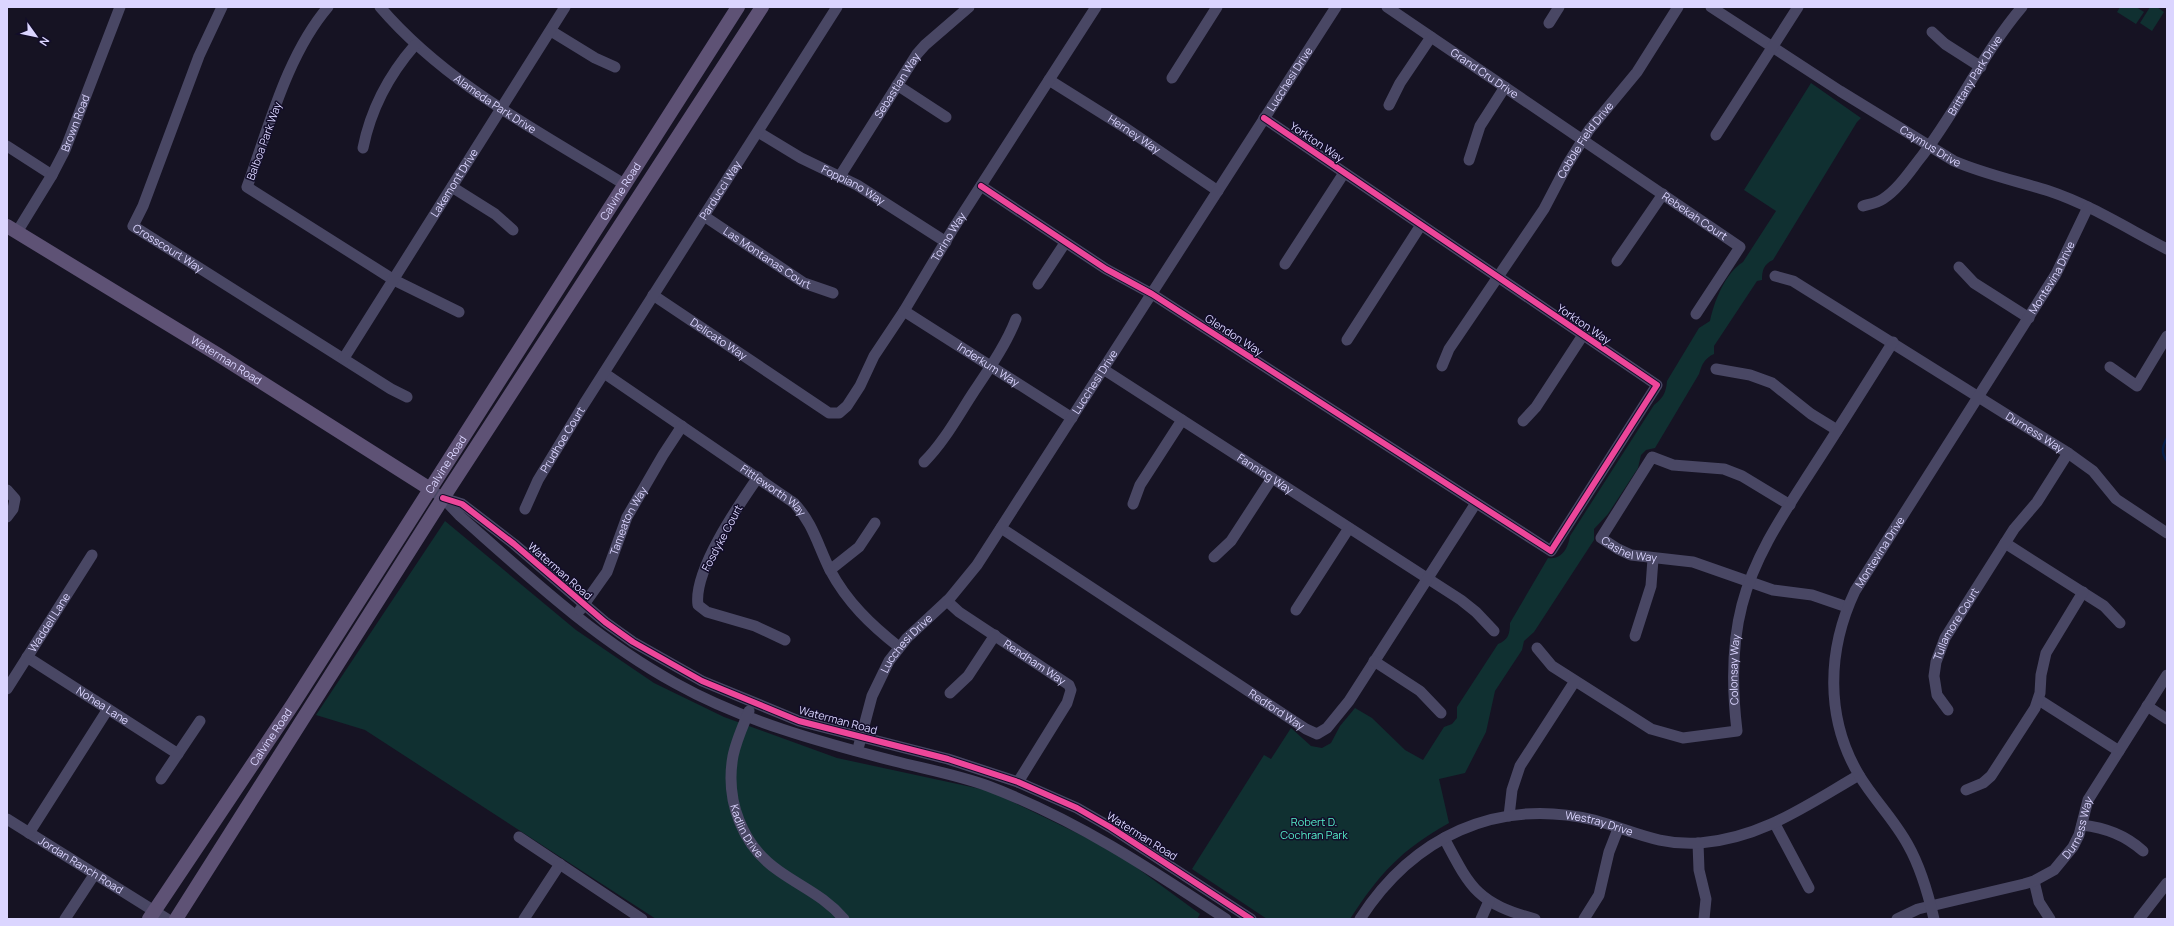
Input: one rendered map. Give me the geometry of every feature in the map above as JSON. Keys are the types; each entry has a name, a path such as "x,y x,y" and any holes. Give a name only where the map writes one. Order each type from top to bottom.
{"main road":[{"name":"Calvine Road","path":"152,915 293,704 738,7"},
{"name":"Calvine Road","path":"176,919 443,498 762,7"},
{"path":"579,290 586,264 627,197 624,184"},
{"name":"Waterman Road","path":"12,229 217,354 430,489"}],"street":[{"name":"Brown Road","path":"12,229 52,175 79,117 99,56 120,7"},
{"name":"Crosscourt Way","path":"222,7 199,56 143,206 133,226 344,358"},
{"name":"Balboa Park Way","path":"328,7 312,29 292,66 247,187 394,280"},
{"name":"Alameda Park Drive","path":"380,7 415,45 450,74 502,109 624,184"},
{"name":"Lakemont Drive","path":"344,358 552,31 565,7"},
{"name":"Parducci Way","path":"604,373 837,7"},
{"name":"Sebastian Way","path":"840,176 925,45 968,7"},
{"name":"Torino Way","path":"785,381 829,413 839,413 847,406 860,386 874,356 1096,7"},
{"path":"1172,78 1217,7"},
{"name":"Lucchesi Drive","path":"857,752 872,696 879,679 899,647 918,626 947,601 977,566 1336,7"},
{"name":"Grand Cru Drive","path":"1387,7 1583,139"},
{"path":"1549,23 1559,7"},
{"name":"Cobble Field Drive","path":"1442,366 1449,349 1551,198 1583,139 1602,111 1637,72 1678,7"},
{"name":"Caymus Drive","path":"1711,7 1930,146 1970,168 2050,192 2088,207 2167,248"},
{"path":"1716,135 1798,7"},
{"name":"Brittany Park Drive","path":"1863,206 1878,202 1889,195 1938,136 1981,67 2022,7"},
{"path":"552,31 595,58 616,67"},
{"path":"1932,32 1945,44 1981,67"},
{"path":"1388,105 1400,83 1431,37"},
{"path":"363,148 372,114 381,93 390,76 415,45"},
{"name":"Herney Way","path":"1049,80 1124,127 1218,191"},
{"path":"897,86 946,117"},
{"path":"1469,160 1480,126 1505,87"},
{"name":"Yorkton Way","path":"1264,118 1657,385 1551,551 1476,503"},
{"name":"Foppiano Way","path":"758,132 778,146 840,176 946,242"},
{"name":"Rebekah Court","path":"1583,139 1740,247 1696,314"},
{"path":"7,146 52,175"},
{"path":"1285,264 1344,172"},
{"name":"Glendon Way","path":"981,186 1065,243 1106,269 1152,294 1476,503"},
{"path":"452,187 495,214 513,230"},
{"path":"1617,261 1662,194"},
{"name":"Montevina Drive","path":"1934,919 1922,877 1908,845 1893,820 1859,775 1843,739 1834,700 1835,654 1847,607 1863,577 2056,274 2088,207"},
{"name":"Las Montanas Court","path":"704,216 804,283 833,293"},
{"path":"1348,340 1422,225"},
{"path":"1038,284 1065,243"},
{"path":"1959,267 1974,283 2029,318"},
{"name":"Durness Way","path":"1774,276 1793,280 2068,453 2093,471 2116,499 2167,533"},
{"path":"394,280 459,312"},
{"name":"Delicato Way","path":"653,295 785,381"},
{"name":"Inderkum Way","path":"904,310 1072,418"},
{"path":"924,462 936,450 1011,334 1016,319"},
{"path":"1523,421 1536,407 1583,335"},
{"path":"2110,366 2137,386 2167,336"},
{"name":"Colonsay Way","path":"1575,681 1661,734 1694,738 1737,732 1733,700 1734,654 1739,617 1749,581 1762,551 1893,342"},
{"path":"344,358 391,389 407,396"},
{"path":"1716,369 1750,375 1772,383 1811,414 1837,430"},
{"name":"Fanning Way","path":"1103,370 1428,578 1476,612 1494,631"},
{"name":"Fittleworth Way","path":"604,373 785,496 802,512 816,535 830,570 842,590 862,616 899,647"},
{"name":"Prudhoe Court","path":"525,509 538,480 604,373"},
{"path":"1133,504 1140,485 1182,420"},
{"name":"Tameaton Way","path":"576,616 607,572 627,517 663,455 682,426"},
{"name":"Tullamore Court","path":"1948,710 1940,699 1935,685 1936,662 1939,650 2005,543 2019,522 2037,502 2068,453"},
{"name":"Cashel Way","path":"1790,505 1742,476 1724,469 1673,465 1652,457 1601,538 1631,555 1653,558 1669,558 1693,562 1780,592 1824,598 1847,607"},
{"name":"Fosdyke Court","path":"758,477 739,505 708,559 696,596 698,605 707,612 755,626 784,640"},
{"path":"1214,557 1231,541 1272,478"},
{"name":"Waterman Road","path":"430,489 443,498 460,516 576,616 614,645 675,683 747,717 857,752 986,785 1056,815 1135,858 1226,919"},
{"path":"7,490 15,499 13,508 7,517"},
{"name":"Waterman Road","path":"443,498 462,504 514,544 584,605 633,642 702,681 752,703 799,721 948,759 1018,782 1076,808 1114,829 1251,919"},
{"name":"Redford Way","path":"1001,528 1299,724 1317,734 1327,728 1349,701 1476,503"},
{"path":"830,570 859,547 875,523"},
{"path":"1296,610 1349,528"},
{"path":"2005,543 2104,606 2120,624"},
{"name":"Waddell Lane","path":"7,689 92,555"},
{"path":"1635,636 1651,586 1653,558"},
{"path":"1966,790 1983,783 1991,776 2039,700 2043,663 2046,653 2083,592"},
{"name":"Rendham Way","path":"947,601 959,612 1066,680 1071,690 1067,703 1021,774 1018,782"},
{"path":"950,693 968,676 995,635"},
{"path":"1509,816 1512,790 1520,766 1575,681 1552,666 1537,648"},
{"name":"Nohea Lane","path":"27,657 178,754"},
{"path":"1374,661 1420,691 1441,712"},
{"name":"Durness Way","path":"1897,919 1918,909 2034,881 2054,870 2073,848 2082,825 2088,800 2167,675"},
{"path":"2039,700 2119,751"},
{"name":"Kadlin Drive","path":"752,703 737,741 730,772 733,801 742,828 750,843 769,864 824,898 844,919"},
{"path":"2147,706 2167,719"},
{"path":"28,833 108,710"},
{"path":"161,779 200,721"},
{"name":"Westray Drive","path":"1360,919 1382,888 1413,857 1444,838 1466,827 1509,816 1551,814 1573,816 1618,828 1654,840 1698,843 1740,837 1775,824 1859,775"},
{"name":"Jordan Ranch Road","path":"7,819 138,902 152,915 167,919"},
{"path":"1775,824 1809,888"},
{"path":"2082,825 2113,832 2134,843 2143,851"},
{"path":"1584,919 1599,895 1608,852 1618,828"},
{"path":"519,837 642,919"},
{"path":"1444,838 1469,883 1488,901 1511,913 1535,919"},
{"path":"1698,843 1699,870 1706,899 1704,919"},
{"path":"524,919 560,864"},
{"path":"65,919 94,875"},
{"path":"2034,881 2039,902 2050,919"},
{"path":"2139,919 2167,883"},
{"path":"1481,919 1488,901"}],"green space":[{"path":"2120,7 2136,7 2144,12 2136,24 2117,12"},
{"path":"2150,7 2157,7 2164,12 2152,31 2140,23"},
{"name":"Robert D. Cochran Park","path":"1811,83 1861,118 1857,122 1773,260 1767,263 1762,273 1762,280 1757,281 1714,346 1714,354 1708,357 1704,362 1699,374 1655,448 1646,450 1641,455 1638,468 1608,514 1594,529 1594,540 1534,632 1524,641 1522,650 1495,691 1486,732 1465,773 1439,779 1449,823 1404,853 1371,888 1350,919 1267,919 1192,869 1264,755 1271,759 1291,728 1311,746 1322,748 1331,743 1340,726 1355,708 1372,718 1405,750 1423,760 1444,727 1452,724 1457,718 1457,707 1498,644 1504,641 1508,636 1510,623 1548,558 1561,555 1566,549 1570,536 1654,405 1664,395 1667,381 1699,328 1710,321 1714,305 1721,288 1731,273 1743,262 1776,211 1744,190"},
{"path":"445,521 576,630 654,683 724,717 837,758 990,791 1114,851 1200,914 1197,919 656,919 365,730 316,715"}],"waterway":[{"path":"2167,438 2163,450 2167,461"}],"cycle path":[{"path":"981,186 1106,269 1152,294 1551,551 1657,385 1264,118"},
{"path":"443,498 462,504 514,544 605,622 633,642 702,681 799,721 948,759 1018,782 1077,808 1110,827 1251,919"}]}
